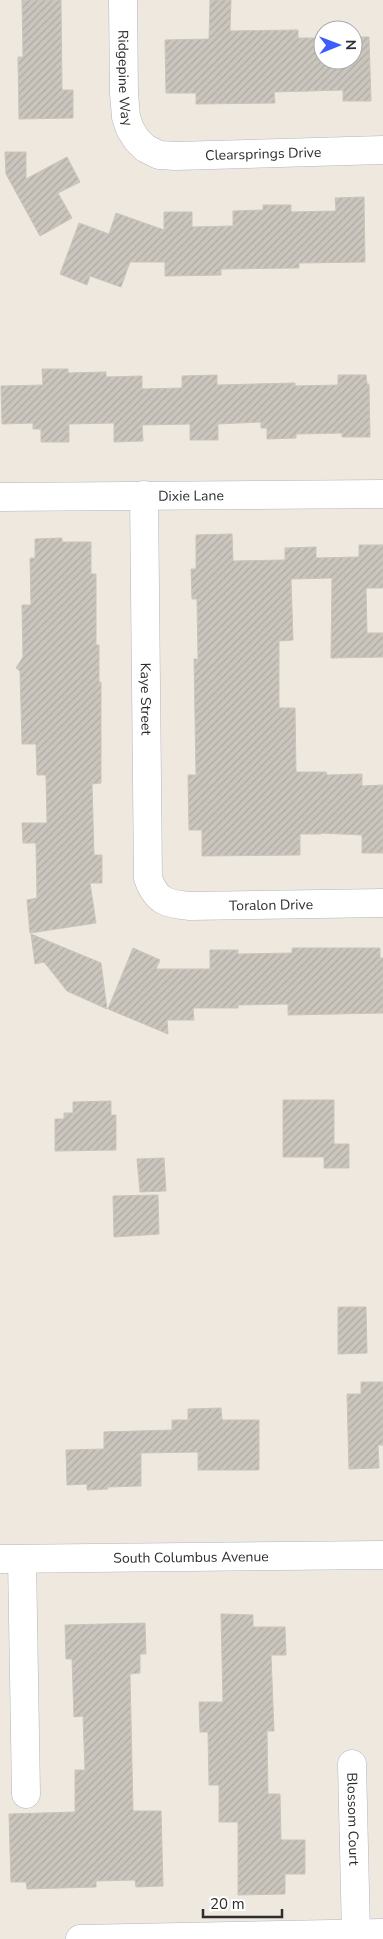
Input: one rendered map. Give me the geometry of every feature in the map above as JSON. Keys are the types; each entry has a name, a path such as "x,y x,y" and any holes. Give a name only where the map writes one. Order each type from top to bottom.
{"street":[{"name":"Ridgepine Way","path":"123,0 126,117 130,129 145,148"},
{"name":"Clearsprings Drive","path":"145,148 159,155 176,156 383,150"},
{"name":"Dixie Lane","path":"0,497 383,494"},
{"name":"Kaye Street","path":"144,495 148,878 153,892 160,899"},
{"name":"Toralon Drive","path":"160,899 172,904 190,906 383,903"},
{"name":"South Columbus Avenue","path":"11,1559 383,1555"},
{"path":"11,1559 26,1794"},
{"name":"Blossom Court","path":"352,1764 356,1933"},
{"path":"80,1939 383,1933"}],"building":[{"path":"22,0 61,0 62,90 73,90 73,118 19,119 18,57 23,57"},
{"path":"210,0 231,0 230,31 298,30 298,38 313,38 313,70 363,70 363,37 369,37 371,101 343,101 343,90 274,92 275,103 196,104 196,93 166,93 165,40 209,39"},
{"path":"5,152 26,152 26,179 67,157 80,182 58,193 72,218 40,236 6,174"},
{"path":"364,197 365,262 299,263 299,268 221,269 221,275 165,276 165,262 130,262 121,287 90,276 87,285 60,274 79,223 109,234 116,213 164,230 164,212 192,212 192,227 233,226 233,211 263,210 263,205 291,205 291,212 336,211 335,198"},
{"path":"42,369 68,369 68,373 106,372 106,377 142,376 142,389 182,388 182,376 217,375 217,385 295,383 295,386 338,385 338,375 366,375 367,384 369,384 370,437 342,437 342,433 296,434 296,438 267,439 267,428 261,428 261,422 218,424 218,440 190,440 190,424 142,425 143,441 114,442 114,423 69,424 69,442 41,442 41,429 33,429 33,423 2,424 1,386 43,385"},
{"path":"232,534 233,561 285,560 285,548 316,547 316,558 359,557 359,545 383,545 383,588 366,588 367,633 383,633 383,657 331,658 332,578 291,579 293,640 279,641 279,708 295,708 296,772 326,772 327,775 362,774 362,786 383,785 383,853 362,853 362,835 321,833 300,834 300,855 202,856 202,830 189,830 188,775 196,775 194,659 198,659 197,599 192,599 191,569 196,569 196,535"},
{"path":"62,538 62,542 91,542 91,574 96,574 96,645 99,645 99,682 101,682 101,783 92,784 94,855 102,855 102,883 90,883 96,923 30,933 27,900 37,898 36,843 23,843 22,823 47,823 46,775 37,775 36,744 22,744 20,671 16,668 23,657 22,605 31,605 30,558 35,558 35,539"},
{"path":"31,934 101,963 107,1009 67,991 44,962 35,964"},
{"path":"133,948 160,960 156,969 210,969 210,950 238,950 238,954 292,953 292,948 380,948 380,958 383,958 383,1013 288,1015 288,1004 238,1005 238,1008 193,1008 194,1020 167,1020 168,1034 108,1009"},
{"path":"283,1100 334,1100 334,1144 349,1144 349,1168 324,1168 324,1157 283,1157"},
{"path":"111,1101 111,1115 116,1115 116,1150 55,1151 55,1119 64,1119 64,1113 73,1113 73,1102"},
{"path":"164,1158 166,1191 140,1192 137,1159"},
{"path":"158,1195 159,1234 114,1237 113,1196"},
{"path":"338,1307 366,1307 367,1353 338,1354"},
{"path":"361,1382 383,1382 383,1445 378,1445 379,1468 349,1469 347,1394 361,1394"},
{"path":"221,1408 222,1420 259,1420 259,1470 198,1470 198,1452 141,1453 141,1486 87,1490 87,1484 67,1485 66,1450 104,1449 104,1432 172,1430 172,1420 188,1420 188,1409"},
{"path":"221,1614 253,1615 253,1627 285,1627 286,1655 271,1655 274,1731 267,1731 268,1794 280,1794 281,1840 305,1840 305,1874 285,1874 285,1894 238,1895 238,1822 219,1822 219,1785 209,1785 208,1732 200,1732 199,1702 223,1702"},
{"path":"145,1623 146,1654 140,1654 140,1673 130,1674 133,1811 161,1811 163,1886 136,1887 135,1880 96,1881 96,1887 27,1889 26,1882 11,1882 9,1814 75,1812 75,1770 85,1770 83,1716 74,1717 72,1659 66,1659 65,1625"}]}
